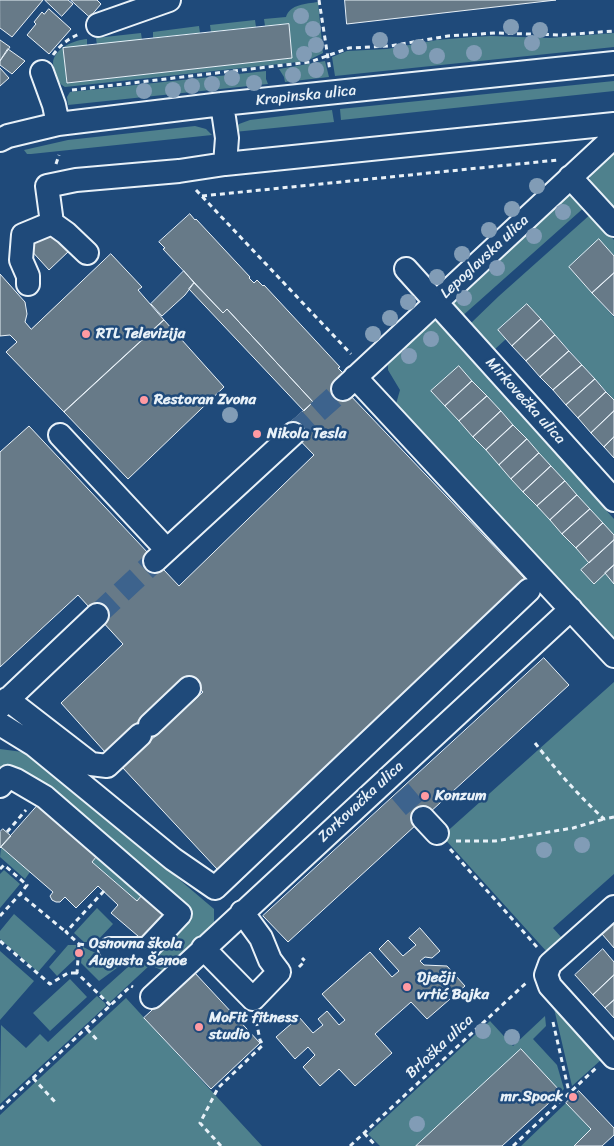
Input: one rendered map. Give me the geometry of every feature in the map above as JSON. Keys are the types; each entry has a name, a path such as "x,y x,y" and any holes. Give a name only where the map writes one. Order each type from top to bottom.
{"street":[{"path":"98,25 169,0"},
{"name":"Krapinska ulica","path":"0,140 56,114 222,104 614,63"},
{"path":"42,72 56,114"},
{"path":"222,104 226,138 225,164"},
{"path":"87,253 66,233 52,223 47,186 76,180 179,171 225,164 614,124"},
{"name":"Lepoglavska ulica","path":"570,609 349,383 436,302 566,168 614,136"},
{"path":"566,168 614,225"},
{"path":"28,284 28,276 21,260 22,235 52,223"},
{"name":"Mirkovečka ulica","path":"406,269 614,500"},
{"path":"60,435 161,555 293,434"},
{"path":"0,724 34,745 173,860 215,888 528,590"},
{"path":"570,609 614,656"},
{"name":"Zorkovačka ulica","path":"152,997 242,912 394,784 570,609"},
{"path":"97,616 3,703 91,764 106,766 189,688"},
{"path":"0,786 8,777 40,794 180,914 147,949 110,949"},
{"path":"613,1055 550,986 546,975 550,964 614,907"},
{"path":"203,948 253,999 279,972 270,960 261,938 242,912"}],"path":[{"path":"319,0 332,79"},
{"path":"42,72 58,47 68,39 98,25"},
{"path":"56,114 68,91 310,62 350,48 390,46 448,36 494,33 562,36 614,31"},
{"path":"202,196 566,168"},
{"path":"179,171 349,352"},
{"path":"535,742 553,766 604,819"},
{"path":"7,832 40,794"},
{"path":"550,964 542,962 541,952 435,831 495,841 573,828 613,818"},
{"path":"0,869 4,865 27,885 0,916"},
{"path":"66,932 104,891"},
{"path":"20,894 79,944 77,973"},
{"path":"0,942 50,984 68,973 77,973 110,1006"},
{"name":"Brloška ulica","path":"350,1146 526,982"},
{"path":"0,1109 131,986 152,997"},
{"path":"220,1146 200,1123 218,1088 264,1045 260,1040 253,999"},
{"path":"552,1018 569,1092"},
{"path":"87,1029 98,1041"},
{"path":"513,1146 569,1092 613,1055"},
{"path":"33,1078 56,1104"},
{"path":"364,1133 376,1146"}],"green space":[{"path":"318,2 323,53 307,61 65,87 59,82 53,66 54,58 61,49 71,43 87,39 87,46 63,48 67,83 292,58 289,24 265,26 264,19 286,17 291,9 295,7"},
{"path":"255,20 256,27 211,32 210,25"},
{"path":"199,26 200,33 153,38 153,32"},
{"path":"141,33 142,40 97,45 96,38"},
{"path":"614,33 614,47 335,76 332,57 347,51 387,49 437,40 491,36 549,38"},
{"path":"325,61 329,77 285,82 279,69"},
{"path":"266,71 268,84 68,105 67,97 70,92"},
{"path":"614,81 614,91 341,120 340,109"},
{"path":"332,110 334,122 234,132 239,124 250,120"},
{"path":"195,126 206,129 212,135 31,154 27,154 24,150 68,140"},
{"path":"614,147 614,210 591,185 589,174"},
{"path":"573,194 587,205 460,318 451,308 455,298 566,196"},
{"path":"592,213 614,240 614,256 599,240 569,267 614,317 614,400 527,304 498,330 506,339 494,350 471,323"},
{"path":"436,321 459,343 457,345 614,519 614,638 584,611 396,404 400,390 388,370 388,365 430,322"},
{"path":"614,682 614,874 553,928 562,938 547,952 442,836"},
{"path":"0,749 30,753 214,909 214,926 166,972 150,965 109,1003 99,993 188,913 27,775 0,769"},
{"path":"1,847 30,872 25,879 0,857"},
{"path":"97,857 168,910 137,901 92,862"},
{"path":"4,870 20,884 0,908 0,874"},
{"path":"97,908 113,924 96,942 84,942 74,933"},
{"path":"14,914 56,951 38,972 0,939 0,931"},
{"path":"68,945 76,945 75,959 57,976 49,967"},
{"path":"83,947 121,965 99,981 81,963"},
{"path":"0,951 34,981 0,1020"},
{"path":"70,979 87,997 50,1031 33,1013"},
{"path":"97,996 106,1006 0,1104 1,1025 26,1048 40,1034 48,1042"},
{"path":"126,998 262,1146 0,1146 0,1115"},
{"path":"553,1004 602,1059 572,1086"},
{"path":"545,1016 546,1026 533,1039 557,1065 564,1089 561,1092 416,1146 380,1146 368,1134 490,1021 513,1046"},
{"path":"566,1103 591,1129 574,1146 521,1146"}],"building":[{"path":"0,0 43,0 12,37 0,28"},
{"path":"45,0 68,0 73,4 62,16"},
{"path":"71,0 97,0 101,4 90,17"},
{"path":"345,0 556,0 347,24"},
{"path":"49,9 71,29 49,54 27,35 36,24 34,22 42,12 44,14"},
{"path":"289,24 292,58 67,83 63,48"},
{"path":"0,40 10,47 0,61"},
{"path":"8,49 25,61 12,74 0,65 0,61"},
{"path":"0,68 9,78 0,86"},
{"path":"190,214 254,283 257,280 264,285 340,367 338,368 344,374 348,393 525,579 217,869 122,767 203,692 188,676 105,752 61,703 123,644 78,595 0,667 0,452 29,426 179,586 314,455 286,426 313,402 227,309 223,313 163,249 165,248 159,242"},
{"path":"51,229 70,250 49,270 29,248"},
{"path":"599,239 614,256 614,273 592,293 569,267"},
{"path":"111,254 142,287 138,290 164,320 64,412 6,352 17,342 10,335 0,336 0,274 25,302 27,314 25,322 31,329"},
{"path":"184,271 194,283 185,295 162,316 151,304"},
{"path":"614,273 614,316 592,293"},
{"path":"194,283 223,313 227,309 313,402 304,411 189,289"},
{"path":"527,304 541,319 512,346 498,330"},
{"path":"541,319 555,335 526,361 512,346"},
{"name":"Restoran Zvona","path":"164,320 224,387 128,479 64,412"},
{"path":"555,335 569,351 540,377 526,361"},
{"path":"569,351 582,365 553,390 540,377"},
{"path":"582,365 595,379 566,405 553,390"},
{"path":"459,366 472,381 445,406 431,391"},
{"path":"595,379 606,392 578,418 566,405"},
{"path":"472,381 487,396 459,421 445,406"},
{"path":"606,392 614,400 614,411 591,433 578,418"},
{"path":"487,396 501,411 473,437 459,421"},
{"path":"501,411 513,425 486,450 473,437"},
{"path":"614,411 614,437 604,447 591,433"},
{"path":"513,425 527,439 499,465 486,450"},
{"path":"614,437 614,458 604,447"},
{"path":"527,439 539,453 511,479 499,465"},
{"path":"539,453 551,466 523,492 511,479"},
{"path":"551,466 565,481 537,506 523,492"},
{"path":"565,481 577,495 550,520 537,506"},
{"path":"577,495 590,509 562,534 550,520"},
{"path":"590,509 603,523 576,548 562,534"},
{"path":"603,523 614,535 614,540 589,563 576,548"},
{"path":"614,540 614,565 594,584 581,570"},
{"path":"614,565 614,584 605,573"},
{"path":"544,658 569,685 288,942 263,916"},
{"path":"38,805 97,856 92,862 137,901 142,895 167,916 145,942 111,913 118,905 98,886 76,908 65,897 60,902 56,902 50,896 53,892 1,847"},
{"path":"3,829 11,836 0,848 0,832"},
{"path":"614,923 614,948 602,934"},
{"path":"420,928 440,951 432,958 425,957 420,961 424,965 447,966 465,986 427,1019 411,1002 375,1034 392,1053 355,1086 339,1069 320,1086 303,1067 315,1055 308,1047 295,1059 276,1037 299,1017 313,1033 323,1025 318,1019 327,1011 339,1025 345,1020 322,994 370,952 392,977 399,971 379,949 388,940 403,956 416,945 409,938"},
{"path":"603,949 614,962 614,975 593,995 575,975"},
{"name":"MoFit fitness studio","path":"194,972 260,1043 211,1089 144,1018"},
{"path":"614,975 614,1000 605,1008 593,995"},
{"path":"614,1000 614,1018 605,1008"},
{"path":"521,1049 561,1092 502,1146 416,1146"},
{"path":"579,1091 614,1128 614,1135 602,1146 574,1146 591,1129 566,1103"}],"tunnel":[{"path":"293,434 343,389"},
{"path":"97,615 155,561"},
{"path":"400,791 423,818"}],"place":[{"name":"RTL Televizija","path":"86,334"},
{"name":"Restoran Zvona","path":"144,400"},
{"name":"Nikola Tesla","path":"257,434"},
{"name":"Konzum","path":"425,796"},
{"name":"Osnovna škola Augusta Šenoe","path":"79,953"},
{"name":"Dječji vrtić Bajka","path":"407,987"},
{"name":"MoFit fitness studio","path":"199,1027"},
{"name":"mr.Spock","path":"573,1097"}]}
